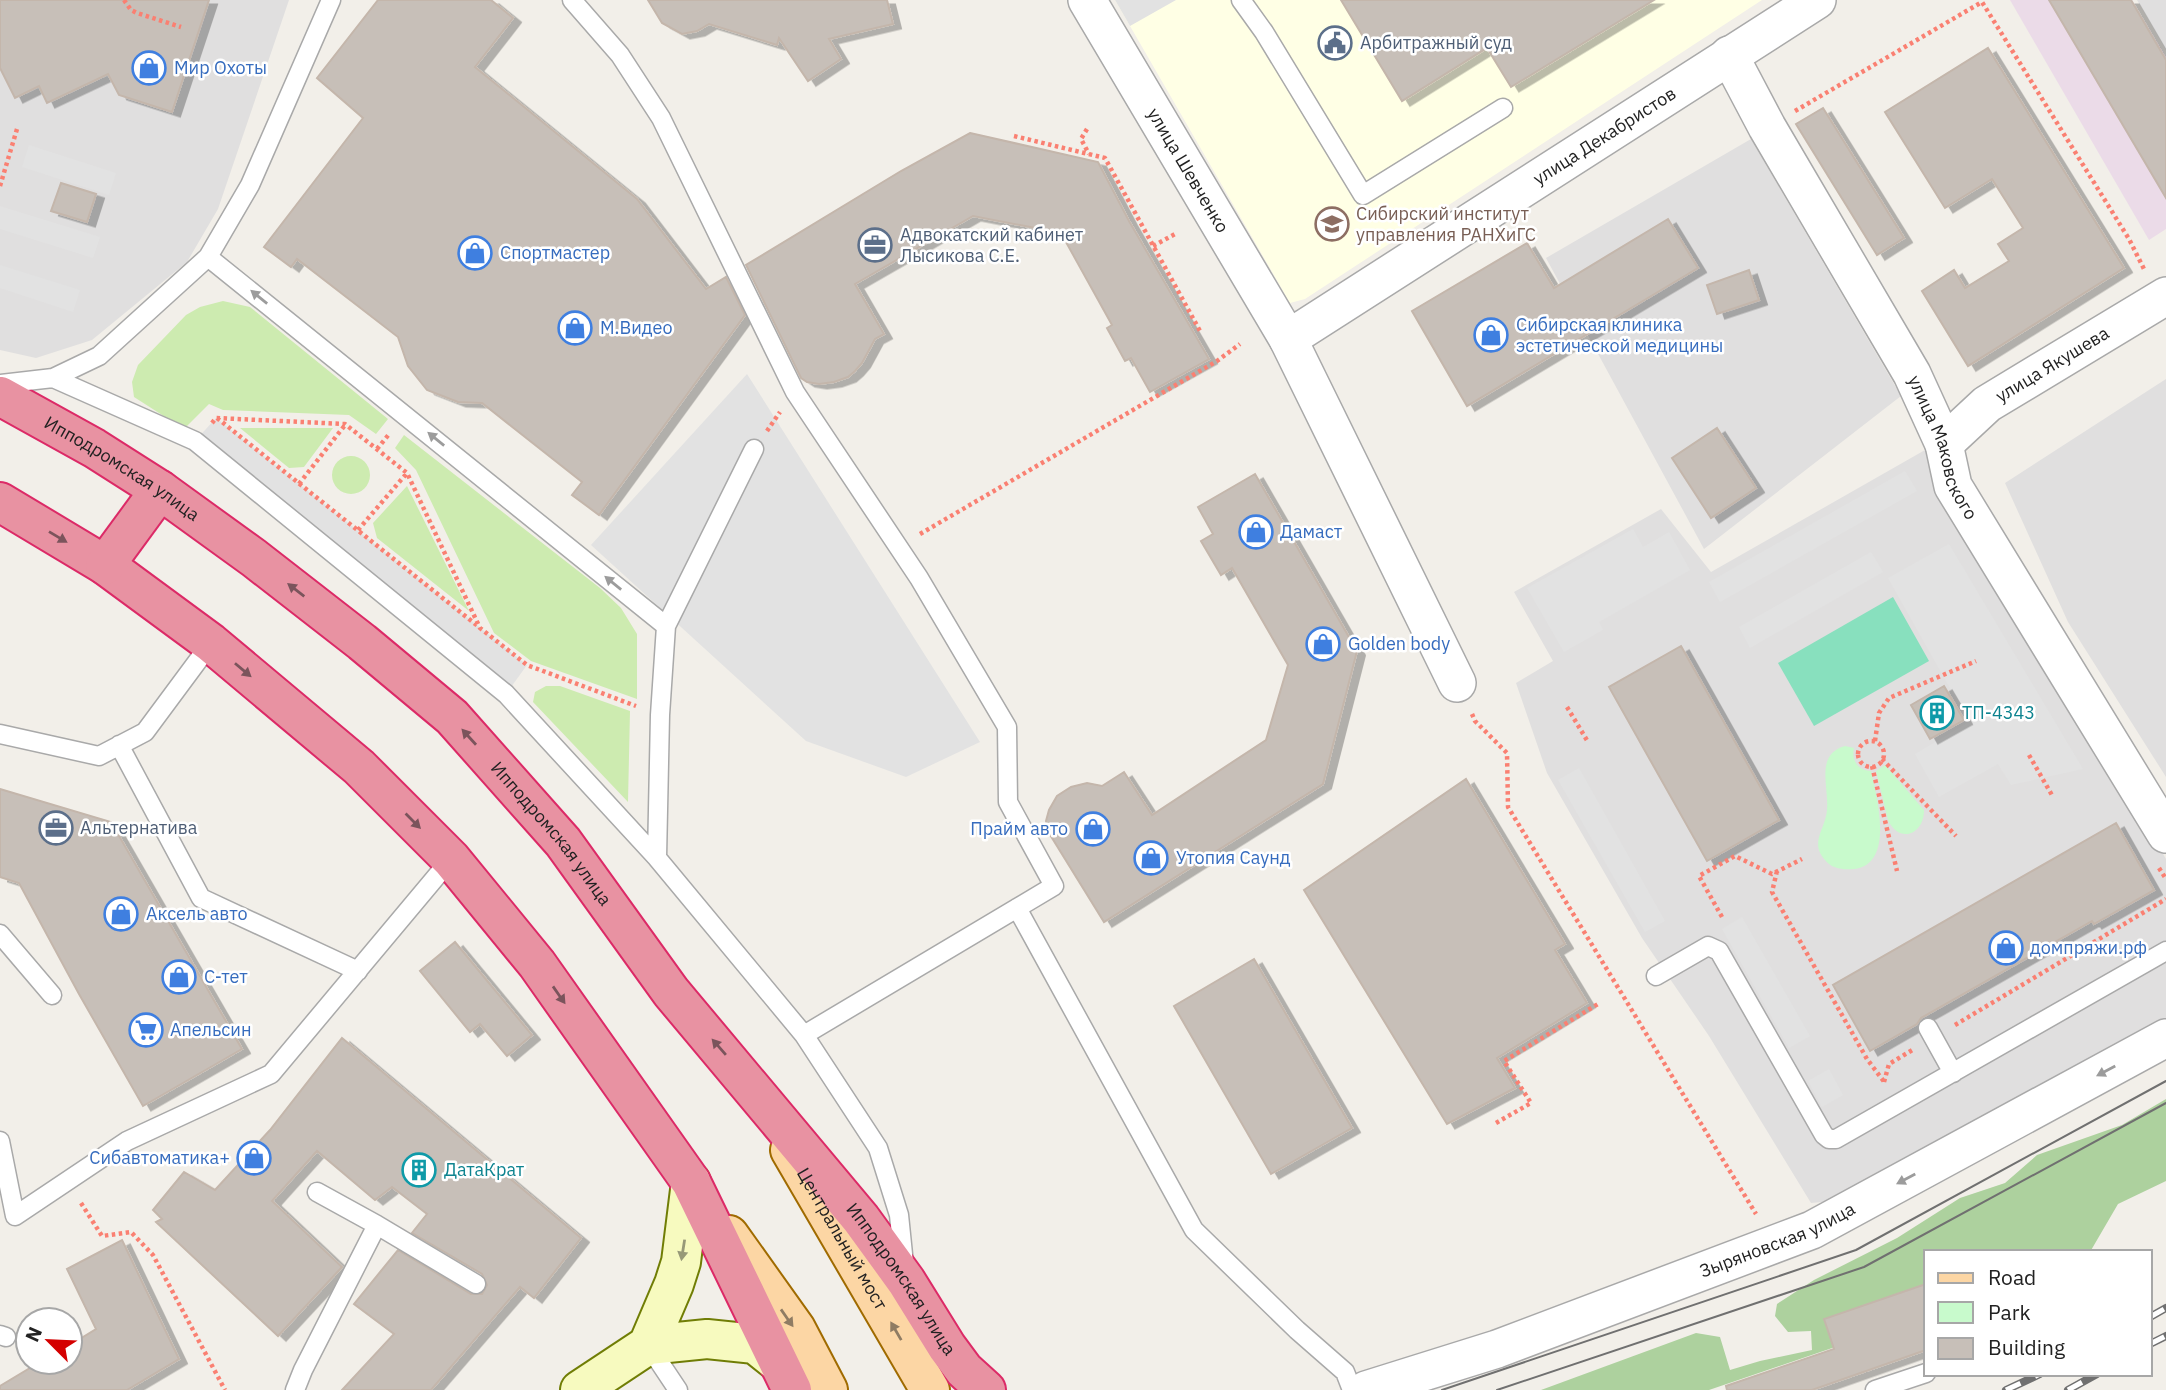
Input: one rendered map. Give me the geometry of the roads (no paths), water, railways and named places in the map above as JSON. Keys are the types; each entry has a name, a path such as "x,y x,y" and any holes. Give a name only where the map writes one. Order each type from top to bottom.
{"highway":[{"name":"Ипподромская улица","path":"0,396 94,448 160,490 298,592 452,717 563,842 671,992 861,1219 906,1281 953,1355 964,1370 986,1390"},
{"path":"105,565 160,490"},
{"path":"0,502 105,565 211,643 359,767 451,859 537,964 691,1182 786,1377"}],"main road":[{"name":"Центральный мост","path":"753,1088 930,1390"},
{"path":"691,1182 796,1329 828,1390"}],"street":[{"name":"улица Шевченко","path":"1087,0 1288,339 1457,683"},
{"name":"улица Декабристов","path":"1288,339 1716,55 1787,12 1817,0"},
{"name":"улица Маковского","path":"1716,55 1767,127 1912,374 1944,444 1953,486 2163,850"},
{"name":"улица Якушева","path":"1944,444 1987,404 2154,282"},
{"name":"Зыряновская улица","path":"1366,1390 1497,1349 1812,1230 2166,1038"},
{"path":"648,1345 681,1262 691,1182"},
{"path":"580,1390 648,1345 708,1339 755,1345 786,1377"}],"lane":[{"path":"0,384 53,378 99,356 208,257 250,185 331,0"},
{"path":"572,0 620,55 661,118 795,392 898,547 1007,727 1008,802 1054,886 804,1035"},
{"path":"1241,0 1264,32 1363,195 1503,108"},
{"path":"208,257 666,626"},
{"path":"53,378 195,442 506,694 657,858 804,1035 878,1149 899,1215 906,1281"},
{"path":"657,858 660,715 666,626 754,449"},
{"path":"0,734 99,755 145,732 211,643"},
{"path":"119,745 201,898 358,971"},
{"path":"0,1141 15,1216 127,1141 271,1074 451,859"},
{"path":"1017,908 1194,1230 1297,1330 1345,1372 1352,1390"},
{"path":"0,934 52,995"},
{"path":"1656,976 1708,946 1719,951 1824,1135 1829,1139 1836,1139 2166,951"},
{"path":"1930,1033 1953,1073"},
{"path":"317,1192 476,1284"},
{"path":"295,1390 377,1225"},
{"path":"648,1345 678,1390"},
{"path":"1875,1390 1924,1374"}],"tram line":[{"path":"1442,1390 1856,1250 2166,1081"},
{"path":"1497,1390 1864,1267 2166,1103"}],"railway":[{"path":"2152,1316 2166,1308"},
{"path":"2152,1343 2166,1336"},
{"path":"2006,1390 2036,1376"},
{"path":"2068,1390 2093,1376"}],"place":[{"name":"Арбитражный суд","path":"1335,43"},
{"name":"Мир Охоты","path":"149,68"},
{"name":"Сибирский институт управления РАНХиГС","path":"1332,224"},
{"name":"Адвокатский кабинет Лысикова С.Е.","path":"875,245"},
{"name":"Спортмастер","path":"475,253"},
{"name":"М.Видео","path":"575,328"},
{"name":"Сибирская клиника эстетической медицины","path":"1491,335"},
{"name":"Дамаст","path":"1256,532"},
{"name":"Golden body","path":"1323,644"},
{"name":"ТП-4343","path":"1937,713"},
{"name":"Альтернатива","path":"56,828"},
{"name":"Прайм авто","path":"1093,829"},
{"name":"Утопия Саунд","path":"1151,858"},
{"name":"Аксель авто","path":"121,914"},
{"name":"домпряжи.рф","path":"2006,948"},
{"name":"С-тет","path":"179,977"},
{"name":"Апельсин","path":"146,1030"},
{"name":"Сибавтоматика+","path":"254,1158"},
{"name":"ДатаКрат","path":"419,1170"}]}
